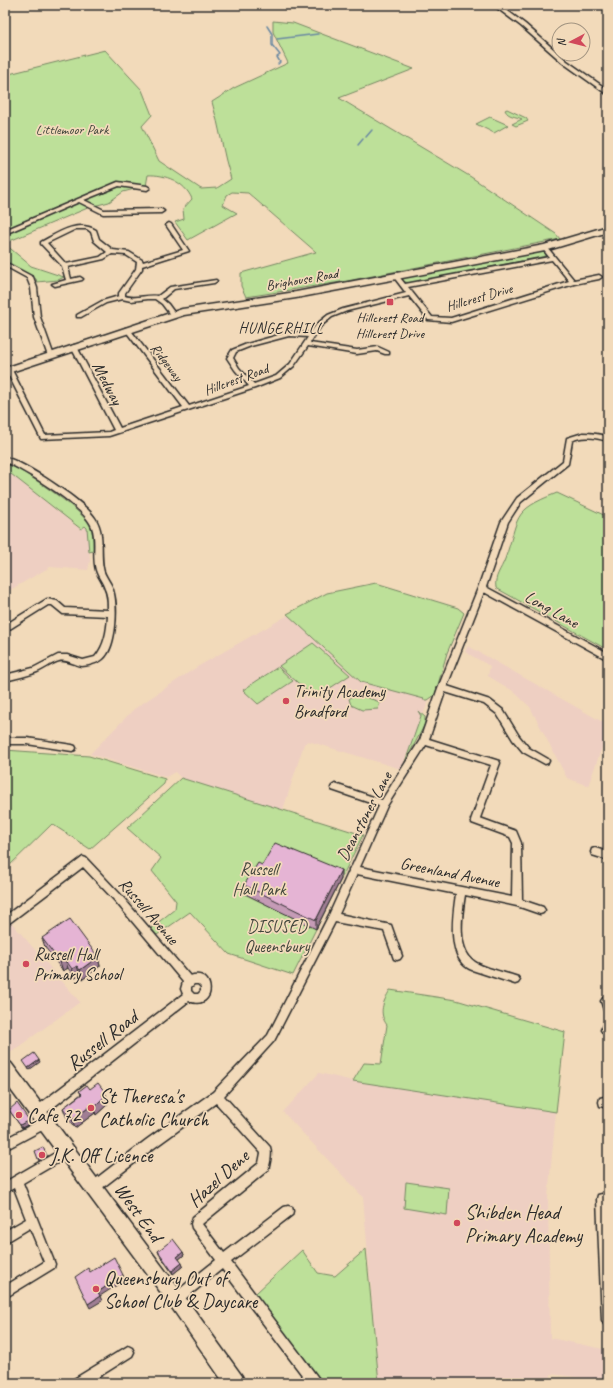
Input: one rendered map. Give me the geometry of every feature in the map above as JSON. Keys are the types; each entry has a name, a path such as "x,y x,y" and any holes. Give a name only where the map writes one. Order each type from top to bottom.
{"main road":[{"name":"Brighouse Road","path":"7,371 127,329 173,315 217,306 331,289 395,275 545,248 608,229"},
{"name":"West End","path":"5,1069 176,1299 235,1383"}],"street":[{"path":"496,5 523,25 566,62 608,93"},
{"path":"5,232 118,184 147,188"},
{"path":"79,200 103,212 161,211"},
{"path":"140,265 186,251 186,248 169,225"},
{"path":"69,281 65,266 43,243 77,227 91,228 94,231 96,240 111,252 127,253 140,261 139,269 122,293 122,297"},
{"path":"545,248 573,282"},
{"path":"65,266 102,258 111,252"},
{"name":"Hillcrest Drive","path":"404,286 552,258"},
{"path":"5,264 30,277 34,288 37,317 51,356"},
{"name":"Hillcrest Drive","path":"395,275 430,319 451,320 573,282 599,276"},
{"path":"55,284 80,279"},
{"path":"158,299 172,288 214,281"},
{"name":"Hillcrest Road","path":"7,371 43,437 109,434 253,387 278,376 292,365 311,335 319,325 330,316 345,310 410,294"},
{"path":"81,313 104,302 122,297 127,300 158,299 173,315"},
{"name":"Ridgeway","path":"127,329 188,409"},
{"path":"253,387 237,369 230,358 234,351 249,345 288,334 311,335"},
{"path":"306,344 357,352 379,346 387,353"},
{"name":"Medway","path":"74,347 118,431"},
{"name":"Deanstones Lane","path":"93,1188 150,1144 217,1096 271,1038 333,916 353,869 384,804 424,741 442,688 482,588 505,522 519,500 566,462 569,440 574,436 581,435 607,438"},
{"path":"5,459 14,461 32,472 92,518 98,531 99,567 109,589 113,613 106,648 98,659 83,663 67,658 58,658 47,662 35,670 5,678"},
{"name":"Long Lane","path":"482,588 608,657"},
{"path":"5,629 48,602 54,603 63,610 113,613"},
{"path":"442,688 486,702 500,712 516,738 526,750 545,761"},
{"path":"5,741 27,741 72,748"},
{"path":"424,741 496,763 475,820 513,834 517,842 517,902"},
{"path":"335,788 384,804"},
{"path":"595,852 608,856"},
{"name":"Russell Avenue","path":"5,921 83,861 118,898 189,982"},
{"name":"Greenland Avenue","path":"353,869 517,902 540,910"},
{"path":"460,890 456,930 467,962 472,966 515,980"},
{"path":"333,916 388,928 397,956"},
{"name":"Russell Road","path":"5,1145 41,1118 188,996 195,999 201,998 204,995 206,988 204,983 200,980 189,982"},
{"path":"188,996 186,988 189,982"},
{"name":"Hazel Dene","path":"217,1096 266,1151 264,1166 197,1221 196,1224 223,1261"},
{"path":"5,1188 67,1151"},
{"path":"5,1292 50,1264 17,1182"},
{"path":"602,1199 608,1320"},
{"path":"176,1299 288,1211"},
{"path":"6,1236 33,1221"},
{"path":"223,1261 315,1383"},
{"path":"82,1382 128,1352"}],"shaded area":[{"path":"11,474 80,529 86,526 88,528 90,561 88,570 50,567 5,593 5,477"},
{"name":"Trinity Academy Bradford","path":"376,583 458,608 464,613 401,769 308,741 304,744 283,810 181,778 175,772 166,777 90,754 134,709 197,667 327,593"},
{"path":"468,646 608,725 608,731 588,786 567,778 530,707 513,691 488,676 490,666 465,652"},
{"name":"Russell Hall Primary School","path":"11,922 80,1002 10,1053 5,1046 5,926"},
{"name":"Shibden Head Primary Academy","path":"319,1073 353,1081 556,1112 548,1197 550,1338 608,1350 608,1381 551,1374 550,1383 379,1383 363,1197 283,1112"}],"green space":[{"name":"Littlemoor Park","path":"273,21 293,23 414,69 339,98 471,177 556,234 560,239 347,281 246,297 241,286 241,273 316,252 248,193 232,192 227,195 223,205 237,213 188,240 175,222 184,219 183,209 192,199 189,193 174,180 161,176 148,175 146,186 123,192 109,202 90,207 5,243 5,75 105,50 142,90 152,115 142,126 159,161 201,189 217,188 231,179 212,102 234,88 288,63 273,32"},
{"path":"507,109 526,118 528,121 516,126 512,124 522,119 508,114 505,110"},
{"path":"490,117 508,125 494,133 476,124"},
{"path":"5,244 31,266 64,277 58,280 37,282 36,279 5,262"},
{"path":"542,252 546,253 546,256 412,283 405,282 401,279 402,278"},
{"path":"5,463 24,473 50,490 84,517 92,530 93,551 89,552 87,528 85,526 81,529 11,474 5,477"},
{"path":"557,493 608,517 608,650 496,588 497,576 505,559 519,517 531,505"},
{"path":"376,583 458,608 464,613 447,653 435,695 428,700 423,700 424,699 361,682 287,614 327,593"},
{"path":"313,643 350,675 315,698 279,666"},
{"path":"278,667 293,681 258,704 243,690"},
{"path":"359,695 380,702 378,709 362,710 351,705 349,699 353,696"},
{"path":"418,711 425,717 425,724 405,762 421,716"},
{"path":"5,750 89,756 165,779 164,784 90,849 52,824 5,870"},
{"name":"Russell Hall Park","path":"181,778 363,835 293,975 229,954 190,912 157,935 151,928 175,909 176,901 152,871 161,858 127,828"},
{"path":"390,990 456,1000 565,1032 556,1112 353,1081 364,1063 381,1064 387,1025 384,1021 382,1008"},
{"path":"406,1182 449,1188 447,1215 404,1208"},
{"path":"366,1249 379,1383 323,1383 255,1296 256,1293 302,1250 318,1273 335,1276"}],"building":[{"path":"275,843 341,870 316,920 244,885 258,863 262,865"},
{"path":"70,919 98,957 80,970 77,966 72,969 65,959 60,962 42,938"},
{"path":"34,1053 39,1060 28,1068 23,1061"},
{"path":"98,1083 105,1092 102,1095 104,1097 94,1107 92,1105 72,1120 63,1108 82,1094 79,1091 87,1085 90,1089"},
{"name":"Cafe 72","path":"17,1103 29,1120 20,1125 9,1110"},
{"path":"43,1147 46,1154 38,1159 35,1151"},
{"path":"173,1239 183,1252 177,1257 182,1263 172,1271 158,1251"},
{"name":"Queensbury Out of School Club & Daycare","path":"114,1257 123,1275 98,1292 100,1296 88,1304 75,1277 88,1268 90,1272"}],"waterway":[{"path":"267,26 272,34 272,45 280,55 277,57 280,62 278,64"},
{"path":"277,39 318,34"},
{"path":"366,137 372,130"},
{"path":"358,145 363,139"}],"place":[{"name":"Hillcrest Road Hillcrest Drive","path":"390,302"},
{"name":"Trinity Academy Bradford","path":"286,701"},
{"name":"Russell Hall Primary School","path":"26,964"},
{"name":"St Theresa's Catholic Church","path":"91,1108"},
{"name":"Cafe 72","path":"19,1115"},
{"name":"J.K. Off Licence","path":"42,1155"},
{"name":"Shibden Head Primary Academy","path":"457,1223"},
{"name":"Queensbury Out of School Club & Daycare","path":"96,1289"}],"district":[{"name":"HUNGERHILL","path":"281,328"}],"park label":[{"name":"DISUSED Queensbury","path":"277,936"}]}
